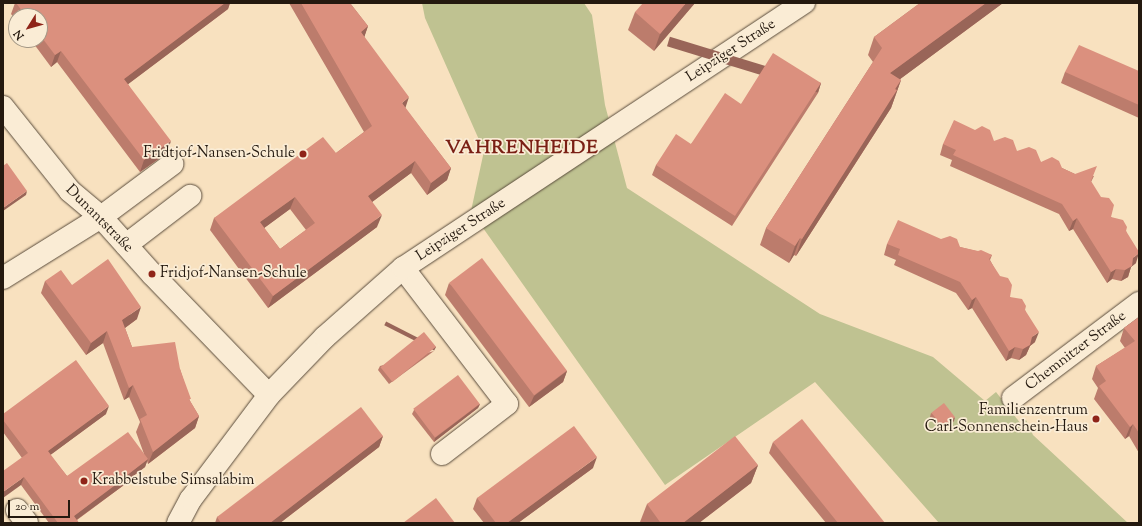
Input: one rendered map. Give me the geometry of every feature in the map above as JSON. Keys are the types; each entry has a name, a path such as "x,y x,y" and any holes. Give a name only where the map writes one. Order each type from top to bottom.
{"street":[{"name":"Leipziger Straße","path":"178,523 191,499 269,395 325,337 403,268 804,3"},
{"name":"Dunantstraße","path":"3,107 70,191 101,217 269,395"},
{"path":"3,278 101,217 172,164"},
{"path":"126,245 190,196"},
{"path":"403,268 507,404 442,454"},
{"name":"Chemnitzer Straße","path":"1013,398 1139,303"}],"green space":[{"path":"422,3 584,3 592,15 605,105 627,188 820,314 933,357 985,401 996,392 1021,424 1026,420 1033,435 1128,523 939,523 815,382 665,485 471,211 484,151 425,18"}],"building":[{"path":"16,3 225,3 124,79 171,141 144,160 61,51 55,55 48,46 48,8 20,8"},
{"path":"301,3 350,3 368,26 361,32 409,97 402,103 451,168 431,183 415,161 368,196 382,215 273,296 214,218 323,137 336,153 372,126","holes":["295,197 315,223 280,249 260,222"]},
{"path":"643,3 686,3 660,34 635,12"},
{"path":"920,3 986,3 890,73 901,80 895,89 897,90 802,239 800,238 795,246 766,228 882,48 874,37"},
{"path":"1079,45 1139,71 1139,105 1065,72"},
{"path":"773,53 821,83 735,216 656,165 676,134 691,144 725,93 741,104"},
{"path":"954,120 975,130 982,126 990,130 994,141 1005,137 1013,140 1017,151 1029,147 1036,150 1041,162 1052,157 1059,161 1062,168 1075,174 1097,166 1091,181 1101,197 1109,198 1114,205 1111,217 1123,220 1127,227 1126,231 1139,252 1133,258 1132,266 1125,270 1116,269 1111,272 1077,218 1073,221 1062,204 953,155 956,150 943,144"},
{"path":"7,163 27,191 3,208 3,166"},
{"path":"898,220 941,239 950,236 957,239 960,247 978,251 981,250 992,255 989,259 1000,276 1008,278 1012,285 1010,297 1022,299 1026,306 1025,310 1039,332 1032,337 1030,345 1023,349 1015,347 1009,351 976,297 972,300 960,282 898,255 900,249 887,244"},
{"path":"482,258 567,371 534,395 449,283"},
{"path":"108,259 141,307 122,320 132,347 175,342 180,369 191,399 189,399 199,416 153,452 140,419 147,415 133,385 129,388 107,331 91,343 45,281 61,270 72,285"},
{"path":"1139,317 1139,433 1133,424 1130,427 1099,386 1106,381 1096,366 1135,341 1124,328"},
{"path":"424,332 436,347 392,382 380,367"},
{"path":"76,360 109,406 48,451 67,476 128,432 148,459 74,516 79,523 58,523 24,477 3,492 3,471 28,453 3,420 3,414"},
{"path":"458,375 480,404 435,437 413,409"},
{"path":"944,403 955,417 942,427 931,413"},
{"path":"361,407 383,436 270,523 221,523 217,517"},
{"path":"802,419 885,523 838,523 773,442"},
{"path":"574,426 597,457 507,523 496,523 477,498"},
{"path":"735,436 758,465 683,523 659,523 660,522 647,504"},
{"path":"436,498 455,523 403,523"}],"place":[{"name":"Fridtjof-Nansen-Schule","path":"303,154"},
{"name":"Fridjof-Nansen-Schule","path":"152,274"},
{"name":"Familienzentrum Carl-Sonnenschein-Haus","path":"1096,419"},
{"name":"Krabbelstube Simsalabim","path":"84,481"}],"district":[{"name":"VAHRENHEIDE","path":"522,149"}]}
